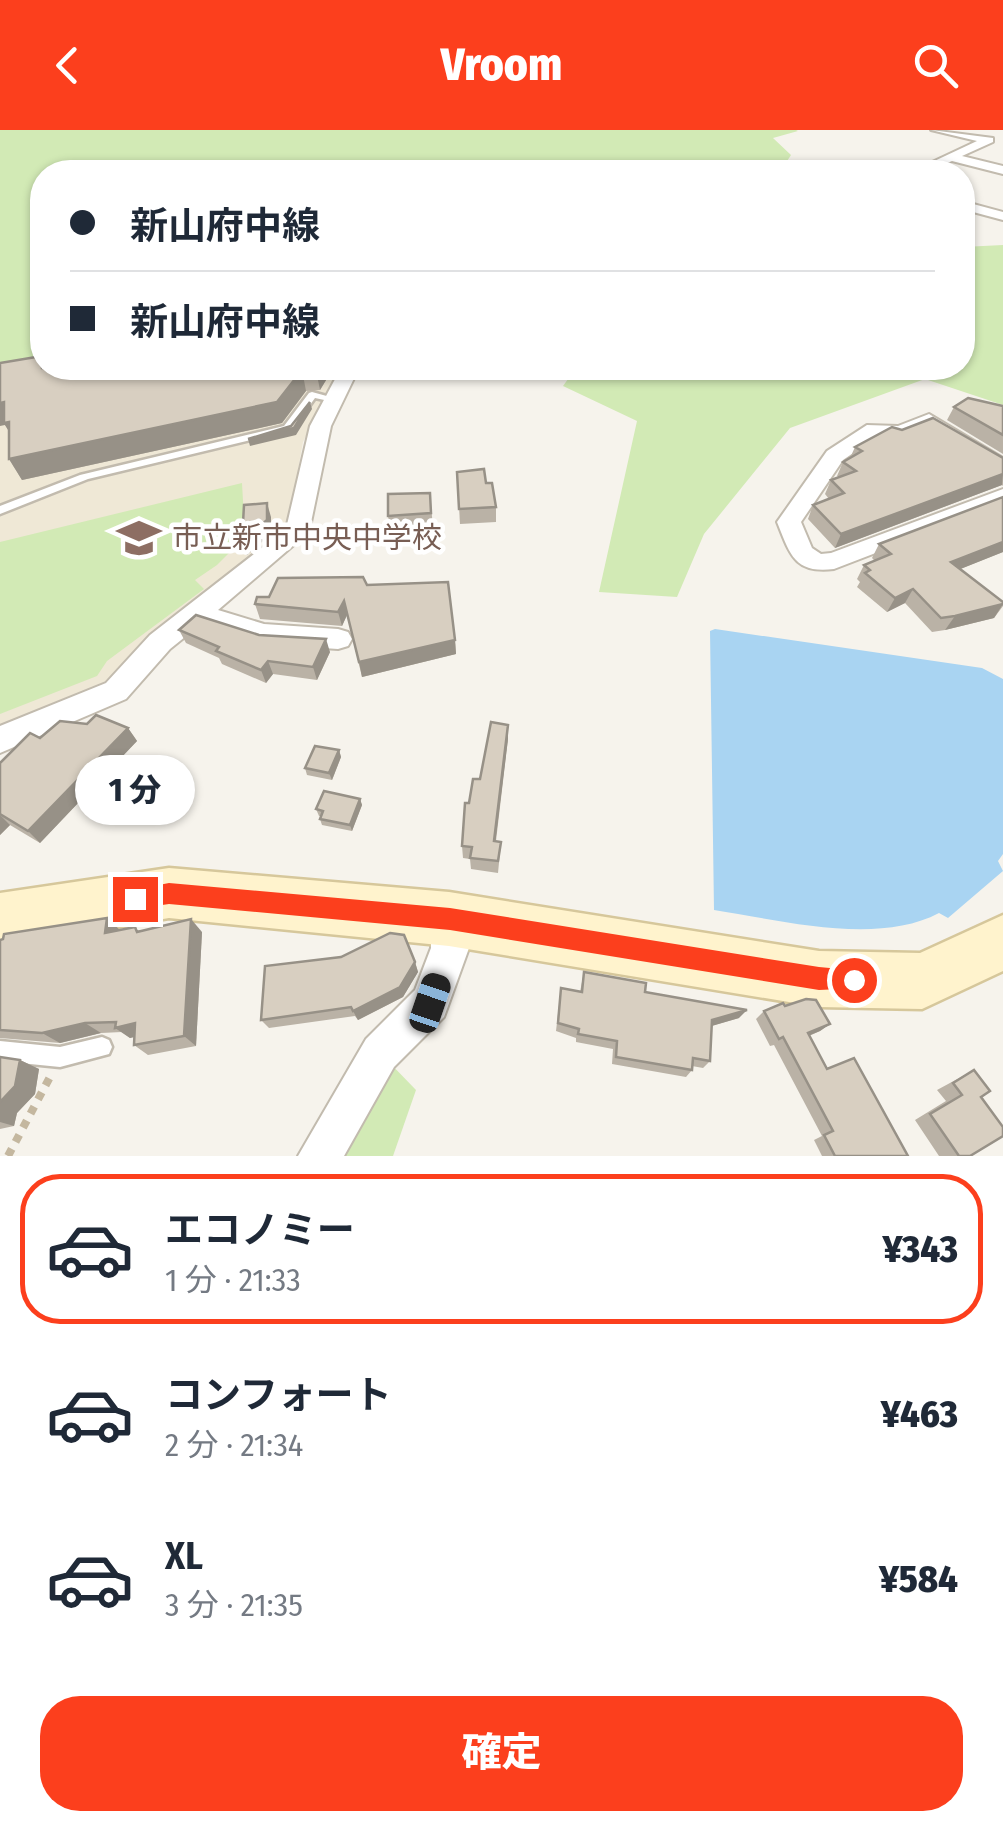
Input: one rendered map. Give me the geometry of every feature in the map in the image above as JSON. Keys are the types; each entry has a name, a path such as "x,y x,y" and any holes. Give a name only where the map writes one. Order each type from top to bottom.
{"main road":[{"path":"0,920 169,894 450,919 819,979 922,981 1003,942"}],"street":[{"path":"936,130 996,141"},
{"path":"945,160 996,141"},
{"path":"970,149 1003,157"},
{"path":"950,158 959,160"},
{"path":"975,164 1003,170"},
{"path":"975,208 1003,216"},
{"path":"0,740 116,692 160,642 297,532 312,448 329,398 342,380"},
{"path":"1003,468 929,420 900,432 874,429 836,456 789,522 802,552 816,562 834,561 1003,496"},
{"path":"198,613 264,634 338,639"},
{"path":"320,1156 380,1053 430,1003 450,948 450,919"}],"lane":[{"path":"0,510 84,476 288,428 312,396 329,398"},
{"path":"0,1052 60,1057 102,1047"}],"path":[{"path":"8,1156 60,1057"}],"shaded area":[{"name":"市立新市中央中学校","path":"30,371 30,380 334,380 303,442 288,526 268,551 112,687 0,732 0,372"}],"green space":[{"path":"0,130 798,131 773,138 791,155 788,160 30,160 30,369 0,372"},
{"path":"1003,245 1003,405 928,380 975,380 975,246"},
{"path":"567,380 922,380 790,428 704,534 677,597 599,592 637,421 563,386"},
{"path":"242,483 245,537 195,580 204,589 107,661 97,676 0,714 0,542"},
{"path":"383,1056 416,1090 393,1156 325,1156"}],"water":[{"path":"710,631 982,668 1003,679 1003,854 998,861 1003,871 948,918 939,913 887,928 828,928 714,910"}],"building":[{"path":"30,358 30,380 294,380 277,402 9,459 9,422 4,423 4,402 0,403 0,363"},
{"path":"968,398 1003,406 1003,435 954,407"},
{"path":"310,402 294,428 248,439 291,426"},
{"path":"933,418 1003,458 1003,474 841,534 813,505 844,493 831,480 856,471 843,462 862,451 855,447 892,427 902,430"},
{"path":"484,469 486,483 492,483 496,507 459,509 457,472"},
{"path":"430,493 431,513 388,516 388,494"},
{"path":"1003,497 1003,542 951,562 1003,604 941,618 913,589 895,598 865,573 870,570 864,565 891,554 879,544"},
{"path":"267,503 267,520 242,541 244,505"},
{"path":"363,577 367,585 448,582 455,640 359,662 344,601 338,612 255,604 257,597 269,597 278,578"},
{"path":"196,615 259,635 326,639 313,667 268,661 261,670 179,630"},
{"path":"96,715 128,728 28,831 0,814 0,763 30,733 40,738 60,721 87,724"},
{"path":"491,722 508,725 494,841 501,842 498,861 470,858 472,847 462,846 465,803 469,803 473,779 480,779"},
{"path":"315,746 339,750 329,773 305,768"},
{"path":"324,791 360,799 350,825 320,819 323,811 316,809"},
{"path":"107,918 105,933 135,927 137,932 191,919 184,1036 134,1045 135,1023 115,1028 116,1022 85,1023 42,1033 0,1030 0,940 4,934"},
{"path":"390,933 404,935 415,962 400,987 353,1011 351,1007 261,1020 265,966 341,957"},
{"path":"584,972 646,983 645,992 747,1010 712,1020 710,1061 693,1058 692,1070 616,1057 617,1041 578,1034 579,1029 558,1023 561,988 582,992"},
{"path":"806,999 816,1000 830,1024 808,1033 827,1069 854,1058 908,1156 835,1156 824,1135 833,1131 783,1037 779,1039 764,1011"},
{"path":"0,1057 20,1060 15,1086 0,1102"},
{"path":"974,1070 990,1091 981,1097 1003,1127 1003,1136 970,1156 959,1156 930,1114 962,1095 953,1083"}],"place":[{"name":"市立新市中央中学校","path":"139,538"}],"route":[{"path":"135,899 169,894 450,919 819,979 854,980"}]}
